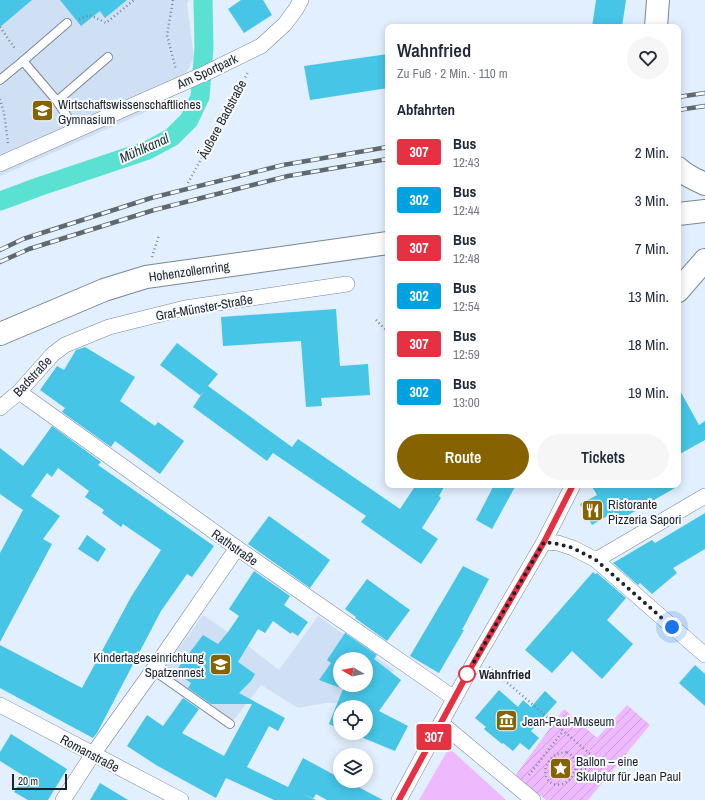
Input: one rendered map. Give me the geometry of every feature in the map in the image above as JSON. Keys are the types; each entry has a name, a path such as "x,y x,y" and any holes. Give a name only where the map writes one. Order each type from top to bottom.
{"main road":[{"path":"656,24 658,0"},
{"path":"681,170 705,184"},
{"path":"681,214 705,211"},
{"name":"Hohenzollernring","path":"0,334 104,290 146,276 385,243"},
{"path":"681,288 705,260"}],"street":[{"path":"261,46 285,24 301,0"},
{"name":"Am Sportpark","path":"5,162 261,46"},
{"name":"Graf-Münster-Straße","path":"65,345 109,327 184,308 347,284"},
{"name":"Badstraße","path":"0,408 19,392 53,354 65,345"},
{"name":"Rathstraße","path":"19,392 237,548 454,698"},
{"path":"399,800 477,657 544,542 571,488"},
{"path":"596,560 705,496"},
{"path":"544,542 573,548 596,560 705,655"},
{"path":"64,800 93,754 237,548"},
{"name":"Romanstraße","path":"0,705 181,800"},
{"path":"441,723 533,800"}],"lane":[{"path":"0,80 67,23"},
{"path":"57,101 108,57"},
{"path":"23,61 57,101 76,130"},
{"path":"153,670 230,724"}],"path":[{"path":"67,23 90,15 106,23 134,0"},
{"path":"173,0 167,34 180,84"},
{"path":"0,27 23,61"},
{"name":"Äußere Badstraße","path":"188,183 261,46"},
{"path":"0,99 4,113 5,162"},
{"path":"376,320 385,329"},
{"path":"477,657 596,759 592,766 575,771"},
{"path":"519,788 563,731"},
{"path":"567,752 572,755 575,771 568,782 562,784 552,784 548,781 545,774 545,769 550,760 559,753 567,752"},
{"path":"544,756 550,760"}],"shaded area":[{"name":"Wirtschaftswissenschaftliches Gymnasium","path":"0,0 189,0 187,3 194,58 171,101 0,176"},
{"name":"Kindertageseinrichtung Spatzennest","path":"203,615 247,645 279,670 318,616 369,652 333,652 333,692 373,692 373,655 394,670 376,695 360,700 333,700 333,703 298,708 261,685 232,722 161,673"},
{"path":"627,705 650,725 588,800 546,800 515,776 564,709 597,738"},
{"path":"449,748 506,800 419,800"}],"building":[{"path":"0,0 32,0 0,27"},
{"path":"60,0 127,0 105,18 100,11 81,26"},
{"path":"241,0 263,0 272,15 244,33 228,9"},
{"path":"596,0 626,0 622,24 592,24"},
{"path":"385,54 385,88 310,100 304,66"},
{"path":"336,309 340,366 368,364 370,395 321,398 322,406 306,407 301,341 223,346 221,317"},
{"path":"177,343 218,374 208,386 292,447 298,439 400,509 414,488 443,488 439,496 441,498 422,528 438,539 421,564 361,522 366,516 273,453 267,461 193,407 201,396 160,365"},
{"path":"85,347 135,377 120,401 155,426 158,422 184,441 160,474 115,441 111,447 62,412 65,408 40,390 57,366 64,370 76,350"},
{"path":"681,392 699,425 705,421 705,440 681,453"},
{"path":"52,426 101,462 98,465 214,546 192,577 187,574 161,611 93,738 0,688 0,645 82,688 131,597 161,550 123,524 121,527 102,513 104,510 85,497 89,491 58,468 52,477 47,473 31,496 60,516 43,539 52,544 0,642 0,553 23,510 0,494 0,448 23,466"},
{"path":"492,488 514,488 492,529 476,520"},
{"path":"593,488 675,488 618,521 614,512 592,525 580,504 597,495"},
{"path":"705,513 705,549 673,568 677,573 652,594 640,583 638,585 613,563 652,540 655,543"},
{"path":"269,516 330,560 310,588 248,544"},
{"path":"87,535 106,549 98,562 78,549"},
{"path":"463,566 489,579 462,630 464,630 439,673 410,656"},
{"path":"254,571 290,596 284,605 308,622 298,636 292,632 291,634 273,621 265,633 258,629 238,662 255,674 251,681 239,693 285,718 278,731 269,726 247,767 288,787 303,758 333,774 333,788 360,788 383,800 327,800 316,794 313,799 316,800 274,800 226,778 216,798 156,765 127,746 147,715 163,726 183,698 199,709 182,733 224,756 252,704 211,704 188,688 191,683 175,672 203,635 218,644 239,616 229,609"},
{"path":"593,572 595,574 597,573 626,598 607,620 633,644 602,679 572,651 552,673 525,650"},
{"path":"367,579 410,610 387,641 345,609"},
{"path":"345,633 373,652 333,652 333,685 319,680 331,663 327,660"},
{"path":"373,652 377,655 374,659 401,680 379,711 408,726 395,751 368,740 373,740 373,700 339,700 342,692 373,692"},
{"path":"695,665 705,674 705,706 679,683"},
{"name":"Jean-Paul-Museum","path":"499,690 518,707 523,700 531,707 545,691 557,702 531,731 539,738 529,750 520,743 513,751 484,729 486,727 475,718"},
{"path":"333,714 333,726 329,724"},
{"path":"11,734 67,769 48,800 28,800 14,792 24,776 0,761 0,752"},
{"path":"100,783 128,800 90,800"}],"waterway":[{"name":"Mühlkanal","path":"0,201 148,150 172,137 189,120 200,97 204,48 203,0"}],"railway":[{"path":"681,97 705,93"},
{"path":"681,110 705,106"},
{"path":"0,250 23,239 151,198 283,165 385,148"},
{"path":"0,262 29,249 154,210 288,176 385,160"}],"bus line":[{"name":"307","path":"399,800 469,671 544,542 571,488"}],"place":[{"name":"Wirtschaftswissenschaftliches Gymnasium","path":"42,111"},
{"name":"Ristorante Pizzeria Sapori","path":"592,511"},
{"name":"Kindertageseinrichtung Spatzennest","path":"220,664"},
{"name":"Wahnfried","path":"467,674"},
{"name":"Jean-Paul-Museum","path":"506,721"},
{"name":"Ballon – eine Skulptur für Jean Paul","path":"561,768"}],"route":[{"path":"467,674 544,542 573,548 596,560 672,627"}]}
